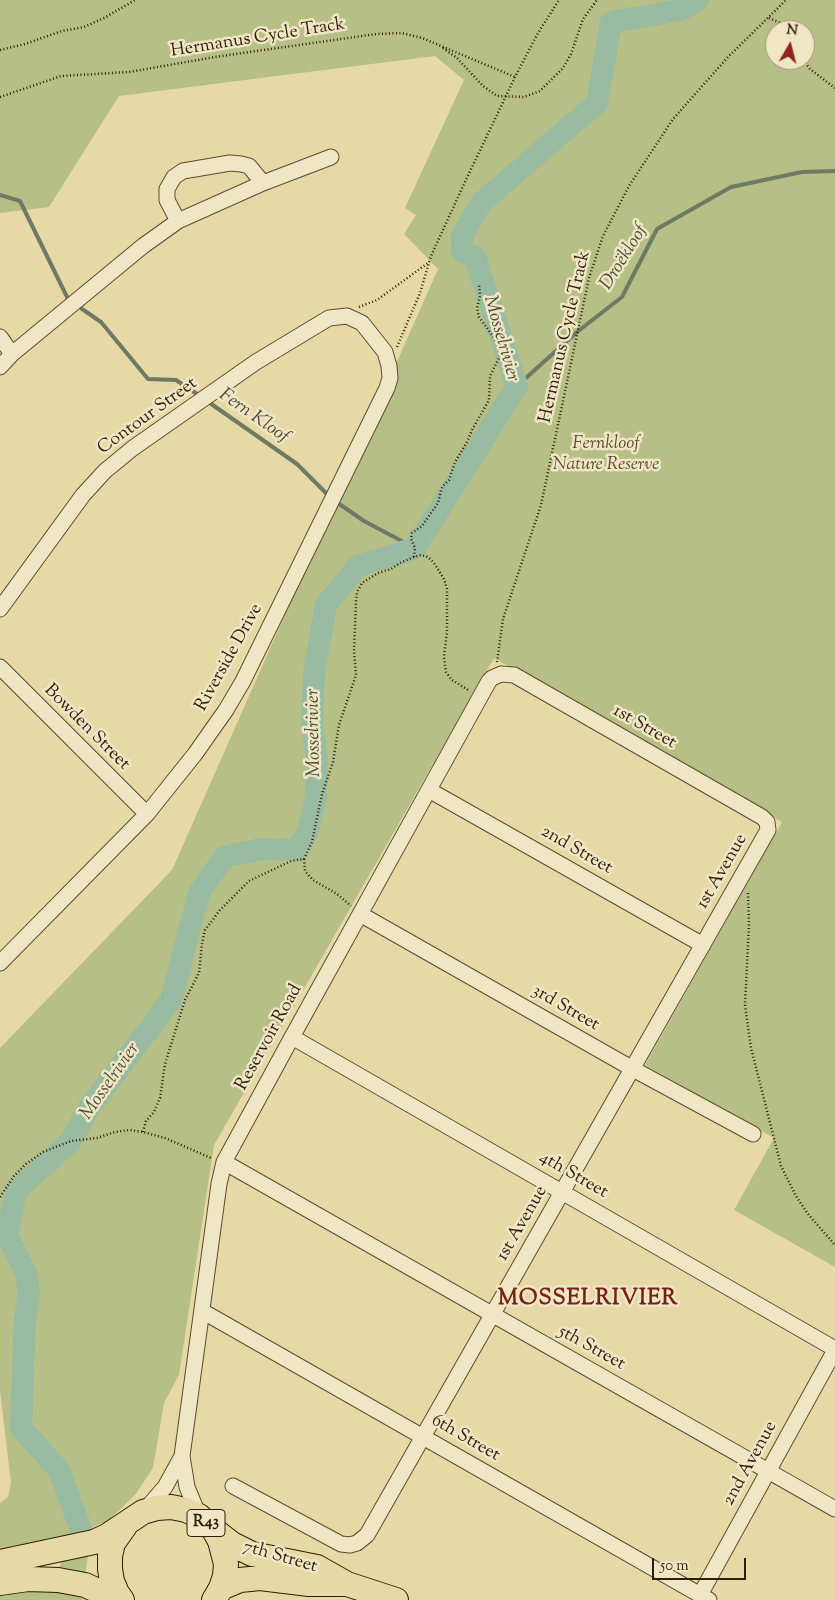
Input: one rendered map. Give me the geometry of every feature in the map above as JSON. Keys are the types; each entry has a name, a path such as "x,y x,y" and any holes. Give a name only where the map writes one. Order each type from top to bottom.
{"main road":[{"name":"R43","path":"0,1562 94,1542 136,1517 157,1508 171,1507 186,1510 207,1523 220,1540 224,1552 225,1576 217,1594"},
{"path":"122,1600 112,1581 110,1556 116,1538 136,1517"},
{"name":"7th Street","path":"207,1523 232,1544 252,1554 317,1568 347,1584 396,1600"},
{"name":"7th Street","path":"217,1594 240,1580 260,1578 309,1584 347,1584"},
{"path":"0,1583 28,1579 58,1580 85,1585 118,1600"}],"street":[{"path":"0,367 12,354 142,246 178,222 263,182 331,157"},
{"path":"178,222 167,200 167,188 174,177 183,171 230,163 241,164 249,166 263,182"},
{"path":"329,318 347,316 362,323 385,352 389,366"},
{"name":"Contour Street","path":"0,609 83,495 105,472 133,448 256,362 329,318"},
{"path":"0,337 12,354"},
{"name":"Riverside Drive","path":"0,963 147,814 195,754 226,710 243,681 387,388 390,378 389,366"},
{"name":"Bowden Street","path":"0,667 147,814"},
{"name":"1st Street","path":"496,676 514,675 762,817 768,826"},
{"name":"Reservoir Road","path":"207,1523 187,1487 182,1456 220,1178 224,1162 481,696 489,682 496,676"},
{"name":"2nd Street","path":"429,790 703,945"},
{"name":"1st Avenue","path":"233,1486 336,1542 350,1545 367,1535 747,868 766,834 768,826"},
{"name":"3rd Street","path":"360,914 633,1069 753,1134"},
{"name":"4th Street","path":"292,1037 835,1350"},
{"name":"5th Street","path":"224,1162 835,1509"},
{"name":"6th Street","path":"202,1311 705,1597"},
{"name":"2nd Avenue","path":"705,1597 769,1471 835,1350"},
{"name":"Reservoir Road","path":"136,1517 165,1487 182,1456"}],"path":[{"path":"0,50 25,44 62,31 84,27 135,0"},
{"path":"389,366 420,293 429,263 464,184 515,77 538,33 559,0"},
{"path":"439,45 456,58 483,86 497,96 524,97 540,91 563,68 571,54 583,19 597,0"},
{"name":"Hermanus Cycle Track","path":"496,676 503,619 541,505 589,278 603,236 628,186 673,119 728,57 786,0"},
{"path":"769,18 774,20"},
{"name":"Hermanus Cycle Track","path":"0,97 62,76 129,72 214,57 376,34 402,33 422,38 515,77"},
{"path":"811,70 835,88"},
{"path":"329,318 377,300 429,263"},
{"path":"414,557 415,548 411,539 412,533 422,526 438,503 442,487 449,480 455,462 489,400 490,376 499,358 501,349 479,317 477,308 480,296 479,284"},
{"path":"360,914 338,894 312,880 305,871 304,859 312,842 339,725 356,676 354,651 356,592 362,583 378,572 392,569 414,557 421,555 428,557 444,579 447,589 447,632 444,656 446,672 452,680 481,696"},
{"path":"143,1132 146,1121 154,1112 160,1098 165,1064 185,1000 199,973 205,930 220,910 248,881 291,861 304,859"},
{"path":"747,868 749,924 746,1005 752,1048 781,1166 796,1196 808,1214 835,1245"},
{"path":"0,1197 14,1176 26,1164 44,1152 71,1141 96,1138 115,1132 130,1130 165,1138 203,1156 224,1162"}],"green space":[{"name":"Fernkloof Nature Reserve","path":"0,0 835,0 835,1267 734,1210 774,1138 645,1065 782,822 494,658 214,1145 179,1375 164,1403 153,1468 135,1495 108,1521 93,1527 81,1598 84,1600 0,1600 0,1595 22,1591 47,1591 74,1538 0,1552 0,1503 8,1497 11,1483 0,1391 0,1048 172,870 438,269 404,234 416,215 405,208 464,80 435,56 119,96 49,207 0,213"}],"waterway":[{"name":"Mosselrivier","path":"81,1530 59,1470 21,1428 25,1318 29,1293 26,1273 7,1235 16,1191 71,1141 89,1108 171,1000 199,893 224,857 261,849 296,850 308,832 316,796 317,760 312,723 314,672 326,605 358,566 415,548 517,386 475,257 462,251 462,236 482,202 597,103 611,22 681,10 698,0"},
{"name":"Droëkloof","path":"517,386 577,332 622,297 657,229 731,187 802,172 835,171"},
{"name":"Fern Kloof","path":"0,195 20,201 68,299"},
{"name":"Fern Kloof","path":"82,309 101,322 148,379 176,380 200,396"},
{"name":"Fern Kloof","path":"207,401 297,464 330,497"},
{"name":"Fern Kloof","path":"335,501 364,521 415,548"}],"district":[{"name":"MOSSELRIVIER","path":"588,1300"}]}
